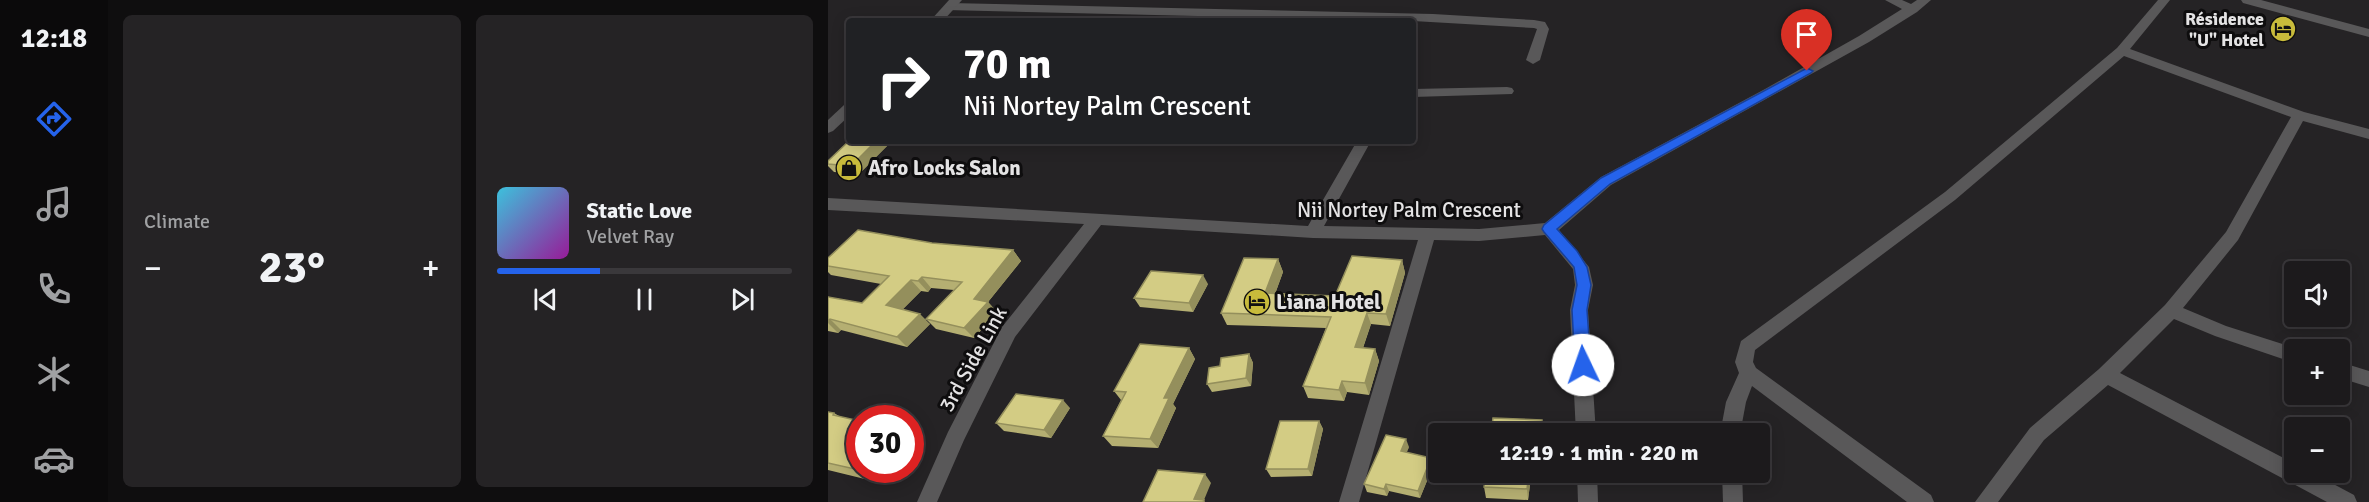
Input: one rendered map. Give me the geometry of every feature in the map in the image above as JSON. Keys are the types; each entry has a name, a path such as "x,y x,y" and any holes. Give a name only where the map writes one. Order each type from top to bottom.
{"street":[{"path":"1891,0 1919,4"},
{"path":"1924,502 1748,373 1744,362 1747,346 1950,196 2122,51 2164,0"},
{"path":"2247,0 2285,5 2369,33"},
{"path":"939,18 953,4 1433,18 1534,24 1541,25 1543,29 1533,60"},
{"name":"Nii Nortey Palm Crescent","path":"828,204 1312,232 1506,234 1549,229 1606,181 1770,92 1919,4"},
{"path":"2122,51 2299,116 2369,134"},
{"path":"1416,93 1507,91"},
{"path":"828,128 846,111"},
{"path":"1985,502 2037,434 2106,375 2171,310 2232,236 2299,116"},
{"path":"1312,232 1362,144"},
{"name":"3rd Side Link","path":"927,502 955,438 1008,332 1097,219"},
{"path":"1549,229 1573,254 1581,267 1584,285 1580,310 1586,423"},
{"path":"1349,502 1428,233"},
{"path":"2171,310 2221,331 2284,351"},
{"path":"1732,423 1736,402 1748,373"},
{"path":"2350,373 2369,379"},
{"path":"2106,375 2347,502"},
{"path":"1587,483 1588,502"},
{"path":"1733,483 1734,502"}],"building":[{"path":"846,144 873,144 851,166 828,164 828,161"},
{"path":"858,230 932,243 1013,250 974,299 988,302 964,328 926,319 962,282 922,277 918,281 911,280 886,305 920,314 897,337 830,319 828,321 828,297 862,303 889,276 828,266 828,258"},
{"path":"1352,256 1402,260 1386,314 1367,313 1355,347 1375,349 1365,383 1342,381 1339,390 1303,386 1331,317 1221,313 1244,258 1278,259 1265,293 1335,296"},
{"path":"1151,271 1203,275 1189,303 1134,298"},
{"path":"1140,344 1189,348 1164,398 1169,398 1150,439 1103,436 1126,392 1114,391"},
{"path":"1249,354 1246,378 1207,384 1209,368 1220,366 1221,358"},
{"path":"1016,394 1063,400 1044,430 996,423"},
{"path":"828,412 846,418 846,467 828,463"},
{"path":"1493,418 1542,420 1542,423 1492,423"},
{"path":"1280,421 1319,421 1308,469 1266,469"},
{"path":"1386,435 1406,439 1401,451 1428,457 1428,466 1418,491 1386,484 1384,489 1364,484"},
{"path":"1158,470 1205,474 1194,499 1204,500 1203,502 1143,502"},
{"path":"1485,483 1528,483 1527,489 1484,487"}],"place":[{"name":"Résidence \"U\" Hotel","path":"2283,29"},
{"name":"Afro Locks Salon","path":"849,168"},
{"name":"Liana Hotel","path":"1257,302"}],"route":[{"path":"1583,365 1580,310 1584,285 1581,267 1573,254 1549,229 1606,181 1807,71"}]}
